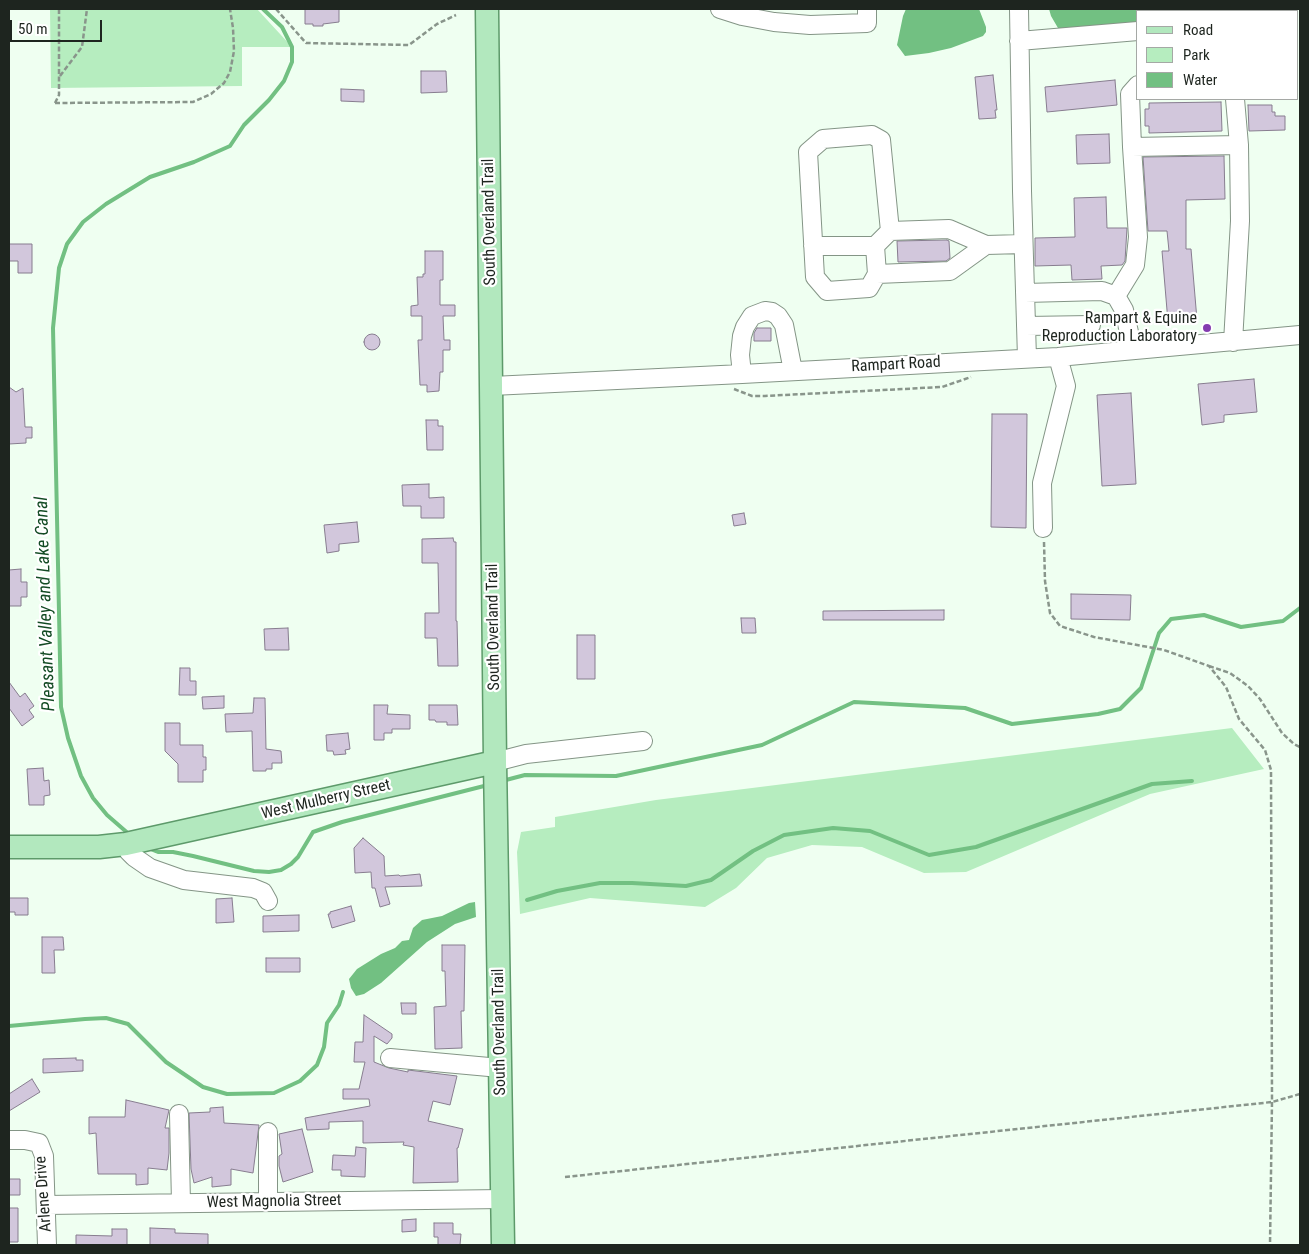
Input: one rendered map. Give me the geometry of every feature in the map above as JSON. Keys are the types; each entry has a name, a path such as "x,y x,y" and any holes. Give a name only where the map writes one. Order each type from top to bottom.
{"main road":[{"name":"South Overland Trail","path":"487,9 495,776 503,1245"},
{"name":"West Mulberry Street","path":"9,847 99,847 138,842 495,776"}],"street":[{"path":"487,9 499,9"},
{"path":"720,9 742,16 774,22 810,24 867,23 867,9"},
{"path":"1019,9 1027,358"},
{"path":"1019,41 1136,31"},
{"path":"1116,296 1135,265 1138,237 1130,94 1136,87"},
{"path":"1233,342 1240,222 1239,145 1235,100"},
{"path":"875,246 877,274 869,288 827,290 815,277 808,152 822,139 872,135 881,140 890,231"},
{"path":"1132,147 1239,145"},
{"path":"814,246 875,246 890,231 949,229 986,245 1024,244"},
{"path":"877,274 950,271 986,245"},
{"path":"1025,293 1102,291 1116,296 1124,310 1133,350"},
{"path":"742,374 740,355 745,327 752,316 765,311 772,312 778,316 784,325 793,371"},
{"path":"1026,326 1091,325"},
{"name":"Rampart Road","path":"492,386 1027,358 1300,336"},
{"path":"1043,528 1042,482 1066,386 1058,356"},
{"name":"West Mulberry Street","path":"495,776 526,754 643,741"},
{"path":"138,842 129,852 150,868 184,880 253,888 263,892 268,901"},
{"path":"390,1058 500,1068"},
{"path":"179,1114 181,1203"},
{"path":"268,1132 268,1202"},
{"name":"Arlene Drive","path":"9,1140 25,1140 39,1143 44,1156 47,1245"},
{"name":"West Magnolia Street","path":"46,1204 502,1200"}],"path":[{"path":"59,9 60,95 55,103 193,102 211,94 224,83 230,72 234,51 230,9"},
{"path":"59,77 82,47 87,9"},
{"path":"276,9 306,43 409,45 437,24 456,15"},
{"path":"722,375 724,386 743,393 759,396 942,387 975,376"},
{"path":"1043,528 1045,581 1050,613 1060,626 1094,637 1164,650 1230,672 1248,686 1266,707 1282,733 1300,747"},
{"path":"1209,666 1226,687 1239,720 1265,750 1271,770 1272,1102 1270,1245"},
{"path":"565,1177 1272,1102 1300,1094"}],"green space":[{"path":"50,9 257,9 292,47 242,47 242,86 51,88"},
{"path":"1232,728 1264,769 1150,794 966,872 924,873 862,847 812,845 767,858 736,888 705,907 590,898 520,914 517,852 521,832 555,827 555,817 656,800"}],"water":[{"path":"906,9 979,9 986,32 983,36 951,48 905,56 897,45"},
{"path":"1049,9 1208,9 1136,10 1136,23 1073,29 1058,28"},
{"path":"475,902 476,917 455,924 427,942 381,983 364,994 356,996 351,988 349,979 357,969 381,954 395,948 402,941 409,940 413,928 422,920 442,916"}],"building":[{"path":"305,9 339,9 339,22 323,24 323,26 305,24"},
{"path":"421,71 446,71 447,92 421,93"},
{"path":"993,75 997,110 995,110 996,118 979,119 975,77"},
{"path":"1115,80 1117,105 1047,112 1045,87"},
{"path":"341,89 364,90 364,102 341,101"},
{"path":"1221,102 1222,131 1149,133 1149,126 1145,126 1145,109 1149,109 1149,103"},
{"path":"1248,105 1272,105 1272,112 1275,112 1275,116 1285,116 1285,130 1249,131"},
{"path":"1109,134 1110,163 1077,164 1076,135"},
{"path":"1224,156 1225,199 1186,200 1186,249 1191,249 1197,320 1168,322 1162,251 1169,251 1167,231 1148,231 1143,157"},
{"path":"1106,197 1107,228 1127,228 1125,261 1122,265 1101,266 1102,279 1072,280 1071,265 1035,266 1035,238 1075,237 1074,198"},
{"path":"897,241 949,241 950,258 946,261 898,262"},
{"path":"9,244 32,244 32,273 18,273 18,261 9,261"},
{"path":"425,251 443,251 443,280 440,280 440,305 455,305 455,316 443,316 444,340 450,340 450,350 443,350 443,372 440,372 439,391 427,392 427,385 420,385 418,340 422,340 422,316 411,316 411,306 418,305 417,277 423,277 423,274 425,274"},
{"path":"757,328 771,328 771,341 754,341 754,333"},
{"path":"372,334 378,336 380,342 378,348 372,350 366,348 364,342 366,336"},
{"path":"1254,379 1257,412 1224,415 1224,422 1202,425 1198,384"},
{"path":"9,387 16,392 23,388 25,427 32,427 32,438 26,438 26,443 9,444"},
{"path":"1131,393 1136,484 1102,486 1097,395"},
{"path":"992,414 1027,414 1026,528 991,527"},
{"path":"426,420 438,420 438,426 443,426 443,450 427,450"},
{"path":"429,484 429,498 444,497 444,518 421,518 421,506 403,506 402,485"},
{"path":"744,513 746,524 734,526 732,515"},
{"path":"357,522 359,542 339,544 339,551 327,553 324,525"},
{"path":"453,538 454,542 456,542 458,666 438,666 437,638 425,638 425,613 439,613 438,563 422,563 422,539"},
{"path":"21,569 21,582 27,582 27,597 21,597 21,606 9,606 9,570"},
{"path":"1071,594 1131,595 1130,620 1071,619"},
{"path":"944,610 944,620 823,620 823,611"},
{"path":"741,618 755,618 756,633 742,633"},
{"path":"288,628 289,650 265,650 264,629"},
{"path":"577,635 595,635 595,679 577,679"},
{"path":"180,668 190,668 190,681 196,681 196,695 179,695"},
{"path":"9,682 20,697 25,693 34,706 29,710 34,717 22,726 9,708"},
{"path":"224,696 224,708 203,709 202,697"},
{"path":"254,698 265,698 266,749 281,751 282,763 272,763 272,769 266,769 266,771 253,771 252,731 226,732 225,714 253,713"},
{"path":"374,705 388,705 387,714 410,715 410,729 392,729 392,733 384,733 384,740 374,740"},
{"path":"429,705 457,705 458,725 447,725 447,722 429,720"},
{"path":"165,723 180,723 180,745 203,745 203,757 206,757 206,770 203,770 203,782 178,782 178,764 165,751"},
{"path":"348,733 350,749 345,750 346,754 334,755 333,751 327,751 326,735"},
{"path":"43,768 44,781 49,780 50,795 44,796 44,805 29,805 27,769"},
{"path":"363,838 384,856 385,876 420,874 422,886 385,887 390,904 380,907 375,888 372,888 371,872 355,873 354,848"},
{"path":"9,898 28,898 28,915 15,915 15,912 9,912"},
{"path":"232,898 234,922 216,923 216,899"},
{"path":"351,906 355,921 332,928 328,914"},
{"path":"299,915 299,931 263,932 263,916"},
{"path":"42,937 63,937 64,950 54,950 55,973 42,973"},
{"path":"442,945 465,945 464,1011 461,1011 462,1048 435,1049 434,1007 446,1006 445,971 442,971"},
{"path":"266,958 300,958 300,972 266,972"},
{"path":"401,1003 416,1003 416,1014 402,1014"},
{"path":"364,1015 392,1034 392,1038 387,1044 374,1036 374,1062 389,1068 408,1072 408,1070 457,1076 450,1105 433,1101 428,1121 463,1129 457,1148 458,1182 413,1183 414,1147 403,1145 404,1142 363,1143 363,1121 329,1122 329,1129 307,1130 305,1118 370,1106 369,1099 343,1099 343,1089 359,1089 365,1062 354,1062 355,1042 363,1042"},
{"path":"76,1058 76,1060 83,1060 83,1071 43,1073 43,1059"},
{"path":"32,1079 40,1092 9,1111 9,1094"},
{"path":"126,1100 169,1110 165,1128 169,1128 167,1170 148,1168 148,1184 136,1185 136,1174 98,1174 96,1133 89,1134 89,1117 125,1117"},
{"path":"223,1107 224,1123 259,1125 253,1173 231,1169 231,1185 212,1187 212,1177 194,1183 191,1169 189,1113 210,1112 210,1108"},
{"path":"302,1129 313,1172 283,1182 279,1166 279,1156 282,1154 279,1134"},
{"path":"356,1147 366,1148 365,1177 341,1176 341,1170 332,1170 333,1155 355,1156"},
{"path":"9,1179 20,1179 20,1195 9,1195"},
{"path":"9,1208 18,1208 18,1242 9,1242"},
{"path":"416,1219 416,1231 402,1232 402,1220"},
{"path":"434,1223 453,1223 453,1234 461,1234 460,1245 438,1245 438,1237 434,1237"},
{"path":"150,1228 175,1229 175,1233 208,1234 208,1245 150,1245"},
{"path":"112,1229 127,1229 127,1245 76,1245 76,1235 112,1236"}],"waterway":[{"name":"Pleasant Valley and Lake Canal","path":"130,835 107,815 93,798 81,776 68,738 61,707 53,328 59,268 67,244 83,222 106,204 150,177 194,162 230,146 244,125 269,100 284,81 292,62 292,47 282,27 263,9"},
{"name":"Pleasant Valley and Lake Canal","path":"502,781 525,775 616,776 762,745 854,702 965,708 1012,724 1098,714 1120,709 1141,688 1159,633 1171,619 1204,615 1241,627 1283,621 1300,608"},
{"path":"527,900 557,891 600,883 686,886 711,880 753,851 784,835 833,828 870,831 929,855 976,847 1152,784 1192,781"},
{"name":"Pleasant Valley and Lake Canal","path":"148,848 158,852 173,852 254,871 269,872 281,870 298,857 313,832 342,822 488,785"},
{"path":"9,1026 106,1018 128,1024 166,1062 203,1087 227,1094 274,1093 300,1081 317,1065 324,1047 327,1023 339,1005 343,992"}],"place":[{"name":"Rampart & Equine Reproduction Laboratory","path":"1207,328"}]}
